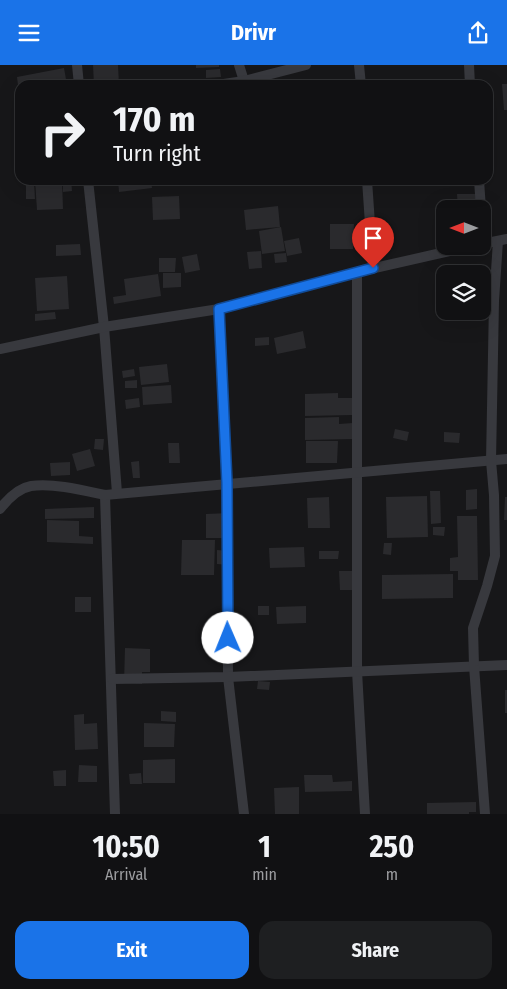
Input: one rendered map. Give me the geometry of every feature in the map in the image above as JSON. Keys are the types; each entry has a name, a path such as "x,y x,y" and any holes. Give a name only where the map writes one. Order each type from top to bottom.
{"street":[{"path":"77,65 78,80"},
{"path":"239,65 244,80"},
{"path":"248,80 306,65"},
{"path":"359,65 360,80"},
{"path":"468,65 470,80"},
{"path":"89,185 104,327 116,493"},
{"path":"367,185 373,268"},
{"path":"479,185 480,200"},
{"path":"485,814 473,628 495,556 494,495 491,461 494,301 502,240"},
{"path":"0,349 104,327 219,309 357,272 436,254"},
{"path":"357,272 357,671 365,814"},
{"path":"219,309 227,483 228,677 244,814"},
{"path":"0,509 9,498 29,486 65,487 105,495 507,459"},
{"path":"105,495 116,814"},
{"path":"112,679 228,677 507,665"}],"building":[{"path":"93,65 118,65 119,80 94,80"},
{"path":"196,65 219,65 219,67 196,68"},
{"path":"64,68 66,80 17,80 17,77"},
{"path":"220,69 221,77 206,78 206,70"},
{"path":"502,84 507,84 507,110 504,110"},
{"path":"26,185 34,185 35,199 26,199"},
{"path":"35,185 62,185 63,209 37,210"},
{"path":"63,185 71,185 72,191 63,192"},
{"path":"118,185 152,185 152,188 119,192"},
{"path":"457,194 482,194 482,200 457,200"},
{"path":"179,196 180,219 153,220 152,197"},
{"path":"278,206 280,227 246,230 244,210"},
{"path":"330,224 354,224 353,249 330,249"},
{"path":"281,227 285,251 262,254 259,231"},
{"path":"299,238 302,253 287,256 284,241"},
{"path":"80,244 81,255 56,256 56,245"},
{"path":"261,251 262,268 249,269 247,252"},
{"path":"286,253 287,262 275,263 274,254"},
{"path":"197,254 200,270 185,273 182,257"},
{"path":"159,258 176,258 175,272 159,272"},
{"path":"163,273 181,273 181,287 163,288"},
{"path":"158,274 161,296 114,304 113,297 126,295 124,279"},
{"path":"67,276 69,309 37,311 35,278"},
{"path":"55,312 56,319 35,321 35,314"},
{"path":"303,331 306,348 277,354 274,338"},
{"path":"269,337 269,345 255,346 255,338"},
{"path":"167,364 169,382 141,385 139,367"},
{"path":"134,369 135,376 123,378 122,371"},
{"path":"137,380 137,388 125,388 125,381"},
{"path":"171,385 172,403 143,405 142,387"},
{"path":"338,393 338,398 352,398 352,415 305,416 305,394"},
{"path":"139,398 140,407 126,409 125,400"},
{"path":"339,417 339,424 353,423 353,439 305,440 305,418"},
{"path":"395,429 409,432 407,441 393,438"},
{"path":"444,432 460,433 459,443 444,442"},
{"path":"95,439 104,439 103,450 94,449"},
{"path":"306,441 338,441 337,463 306,463"},
{"path":"168,443 179,443 180,463 169,463"},
{"path":"90,449 95,466 77,471 72,454"},
{"path":"139,461 140,478 133,478 131,462"},
{"path":"70,462 70,475 51,476 50,463"},
{"path":"477,489 477,509 466,510 466,490"},
{"path":"430,491 440,491 441,523 431,524"},
{"path":"427,496 428,537 387,538 386,497"},
{"path":"329,497 330,528 308,528 307,498"},
{"path":"505,497 507,497 507,520 504,520"},
{"path":"94,507 94,518 45,519 45,509"},
{"path":"230,513 230,538 206,538 206,514"},
{"path":"457,516 477,516 478,580 458,580 458,571 450,571 450,558 458,557"},
{"path":"47,520 79,521 79,536 93,537 93,544 47,542"},
{"path":"433,527 445,527 444,536 433,535"},
{"path":"182,540 215,540 214,575 181,575"},
{"path":"384,543 392,543 391,555 383,554"},
{"path":"304,547 305,567 270,568 269,548"},
{"path":"217,550 230,551 230,565 217,564"},
{"path":"319,551 339,551 338,559 319,559"},
{"path":"339,571 354,571 355,590 340,590"},
{"path":"453,574 453,598 382,599 382,575"},
{"path":"75,597 91,597 91,612 75,612"},
{"path":"258,606 269,606 269,615 258,615"},
{"path":"306,606 306,623 277,624 276,607"},
{"path":"125,648 150,649 150,672 142,672 142,684 124,683"},
{"path":"258,681 270,682 269,690 257,689"},
{"path":"505,690 507,690 507,713 505,713"},
{"path":"161,711 176,712 176,722 161,721"},
{"path":"84,714 84,724 97,723 98,749 75,750 74,715"},
{"path":"144,723 175,724 174,747 144,747"},
{"path":"175,759 175,783 143,783 143,760"},
{"path":"79,765 97,766 97,782 78,782"},
{"path":"66,770 66,786 54,786 53,771"},
{"path":"141,773 142,784 130,784 129,774"},
{"path":"304,775 332,775 333,782 352,781 352,791 305,792"},
{"path":"299,787 299,814 275,814 274,788"},
{"path":"476,802 476,812 469,812 469,814 427,814 427,803"}],"route":[{"path":"228,638 227,483 219,309 373,268"}]}
